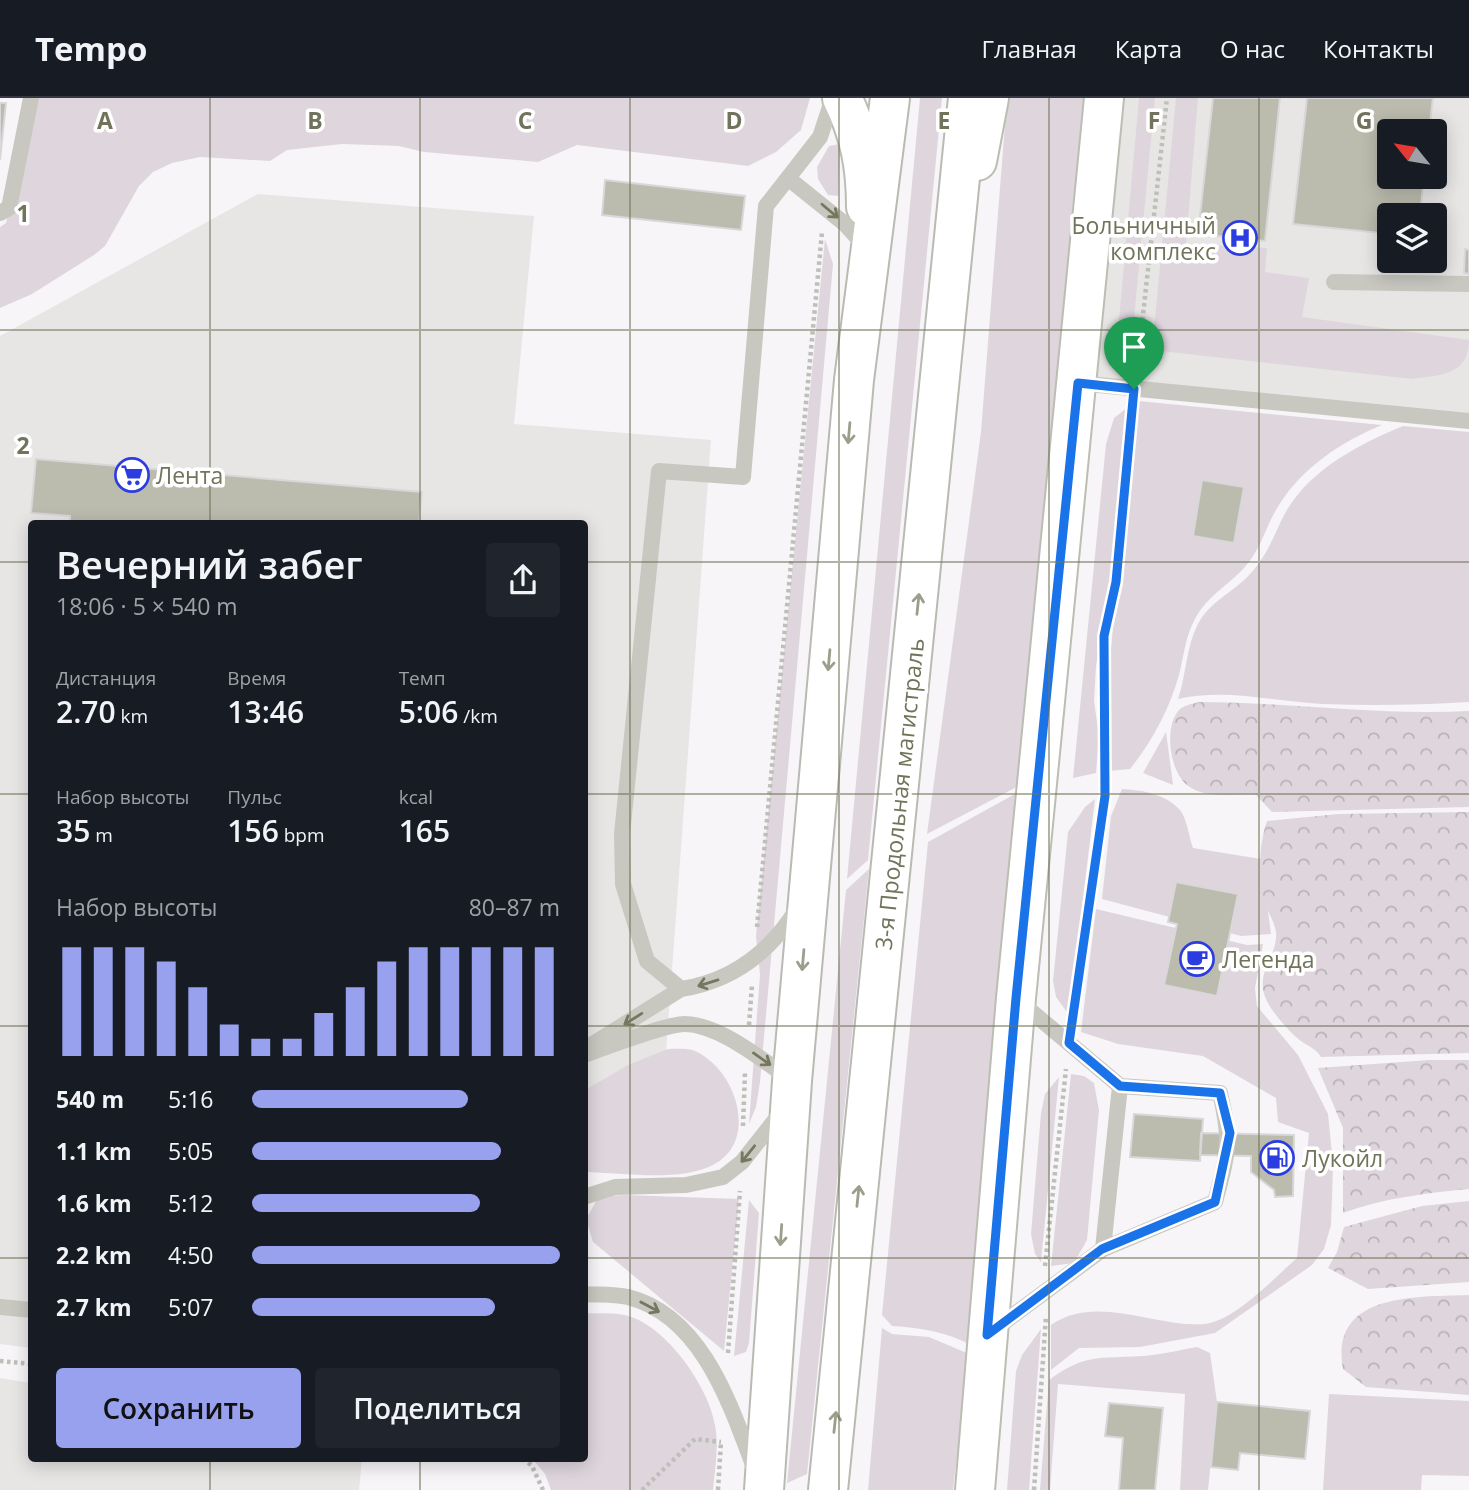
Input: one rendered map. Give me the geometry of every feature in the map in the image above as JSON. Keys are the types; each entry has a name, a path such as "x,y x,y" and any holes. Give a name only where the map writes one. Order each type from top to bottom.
{"main road":[{"path":"763,1490 791,1090 866,248 866,173 853,119 842,98"},
{"path":"854,380 890,98"},
{"name":"3-я Продольная магистраль","path":"828,1490 968,98"},
{"path":"940,392 989,98"},
{"path":"975,1490 1016,998 1104,98"}],"lane":[{"path":"0,214 9,208 30,98"},
{"path":"681,989 647,961 623,884 622,834 659,471 743,477 766,206 820,137 833,98"},
{"path":"789,179 824,206 866,248"},
{"path":"1335,282 1469,284"},
{"path":"1078,383 1469,421"},
{"path":"588,1047 681,989 726,977 754,959 782,933 809,889"},
{"path":"987,1335 1102,1249 1215,1202 1230,1133 1220,1093 1120,1086 1016,998"},
{"path":"588,1054 684,1024 717,1033 747,1049 791,1090 742,1162 723,1177 706,1183 615,1186 588,1196"},
{"path":"1102,1249 1120,1086"},
{"path":"588,1294 626,1297 652,1306 674,1322 694,1344 725,1393 763,1490"},
{"path":"0,1307 28,1310"}],"path":[{"path":"1034,1490 1046,1311 1043,1293 1069,1043 1105,796 1104,636 1116,582 1134,389 1143,331 1167,98"},
{"path":"718,1490 754,959 824,206"},
{"path":"0,1361 28,1364"},
{"path":"642,1490 695,1439 721,1441 729,1451"},
{"path":"528,1462 543,1490"}],"shaded area":[{"name":"Больничный комплекс","path":"1104,98 1469,98 1469,421 1078,383"},
{"path":"258,194 534,216 514,424 711,440 657,1174 588,1171 588,520 28,520 28,1348 0,1344 0,336"},
{"path":"0,1378 28,1383 28,1462 362,1462 359,1490 0,1490"}],"green space":[{"path":"31,98 810,98 801,130 776,152 748,166 577,145 538,162 424,152 399,146 342,144 287,150 270,161 200,157 172,163 153,172 139,186 105,246 32,294 0,308 0,227 6,223"},
{"path":"920,98 942,98 868,860 847,879"},
{"path":"1007,98 1087,98 1024,783 927,834 981,432"},
{"path":"1139,98 1155,98 1130,361 1118,352 1117,342"},
{"path":"1176,98 1198,98 1186,244 1267,248 1265,272 1309,278 1302,317 1469,340 1468,352 1459,367 1443,374 1412,379 1152,350"},
{"path":"840,144 838,196 828,195 818,179 817,167 829,146"},
{"path":"825,239 833,264 760,1082 756,1107 749,1124 760,974 756,936"},
{"path":"1139,401 1382,425 1352,439 1324,457 1289,491 1249,562 1200,610 1187,640 1170,700 1146,747 1130,769 1109,771 1109,672 1113,627 1123,584 1134,412"},
{"path":"1127,408 1112,580 1096,666 1094,701 1099,736 1096,773 1073,778 1106,444 1114,418"},
{"path":"1403,426 1469,432 1469,702 1341,705 1232,695 1178,699 1197,626 1214,604 1256,568 1292,502 1304,487 1351,451"},
{"path":"1199,702 1402,712 1469,711 1469,807 1272,812 1256,795 1211,794 1194,790 1176,769 1170,737 1174,717 1179,710"},
{"path":"1166,732 1173,784 1173,785 1143,773"},
{"path":"1024,789 973,1346 934,1331 892,1326 882,1315 928,842"},
{"path":"1122,789 1137,790 1168,800 1180,810 1193,848 1261,859 1271,934 1241,936 1102,899 1111,816"},
{"path":"1095,799 1069,1015 1056,997 1053,981 1068,832 1085,807"},
{"path":"1469,812 1469,1053 1321,1057 1284,1025 1268,1004 1263,990 1264,973 1276,941 1276,932 1263,896 1260,875 1262,842 1267,821 1338,814"},
{"path":"869,869 807,1474 787,1483 846,890"},
{"path":"1096,909 1247,945 1263,944 1255,988 1257,1006 1298,1055 1328,1114 1333,1163 1331,1225 1324,1249 1312,1265 1215,1333 1140,1347 1079,1348 1051,1370 1051,1325 1069,1316 1107,1312 1186,1324 1217,1321 1254,1297 1297,1258 1309,1133 1278,1122 1276,1098 1203,1056 1118,1044 1081,1032"},
{"path":"668,1049 692,1050 709,1060 722,1073 737,1106 739,1123 736,1140 727,1154 713,1165 684,1173 650,1175 588,1172 588,1088 628,1065"},
{"path":"1429,1060 1469,1060 1469,1189 1405,1197 1343,1213 1343,1128 1318,1068"},
{"path":"1071,1074 1084,1076 1094,1083 1099,1110 1087,1240 1074,1263 1051,1266"},
{"path":"1059,1077 1041,1262 1035,1254 1031,1234 1041,1113 1045,1094"},
{"path":"599,1196 739,1199 724,1351 593,1242 588,1215"},
{"path":"749,1200 759,1213 749,1343 746,1352 734,1356"},
{"path":"1469,1201 1469,1282 1368,1289 1328,1268 1337,1252 1344,1227 1422,1206"},
{"path":"1469,1295 1469,1395 1366,1387 1343,1369 1342,1344 1349,1325 1363,1312 1403,1299"},
{"path":"588,1313 628,1316 657,1332 684,1360 711,1410 717,1449 713,1490 551,1490 545,1474 535,1462 588,1462"},
{"path":"882,1328 892,1334 929,1337 969,1354 953,1490 868,1490"},
{"path":"1041,1329 1029,1490 1007,1490 1016,1371 1022,1355"},
{"path":"1197,1347 1210,1353 1217,1402 1208,1490 1180,1490 1185,1394 1058,1384 1050,1490 1040,1490 1049,1380 1083,1361"},
{"path":"1329,1394 1469,1401 1469,1476 1422,1475 1421,1490 1323,1490"}],"building":[{"path":"1213,98 1280,98 1265,241 1198,234"},
{"path":"1307,98 1433,98 1430,119 1377,119 1377,189 1423,189 1421,203 1377,203 1377,233 1293,224"},
{"path":"0,103 6,103 0,160"},
{"path":"605,180 745,196 741,230 602,215"},
{"path":"1465,249 1469,250 1469,274 1464,273"},
{"name":"Лента","path":"36,459 422,492 419,520 70,520 70,516 31,513"},
{"path":"1202,480 1244,487 1234,543 1193,536"},
{"name":"Легенда","path":"1176,882 1238,894 1217,996 1164,985 1177,924 1168,922"},
{"path":"1134,1114 1203,1119 1200,1161 1130,1157"},
{"path":"1201,1133 1294,1135 1293,1196 1275,1197 1274,1190 1251,1172 1251,1156 1200,1155"},
{"path":"1217,1402 1310,1411 1305,1459 1240,1453 1238,1470 1211,1467"},
{"path":"1109,1403 1163,1408 1155,1490 1119,1490 1123,1438 1105,1436"}],"place":[{"name":"Больничный комплекс","path":"1240,238"},
{"name":"Лента","path":"132,475"},
{"name":"Легенда","path":"1197,959"},
{"name":"Лукойл","path":"1277,1158"}],"route":[{"path":"1078,383 1134,389 1127,433 1116,582 1104,636 1102,688 1106,745 1105,796 1069,1043 1120,1086 1220,1093 1230,1133 1227,1156 1215,1202 1102,1249 987,1335 1016,998 1078,383"}]}
